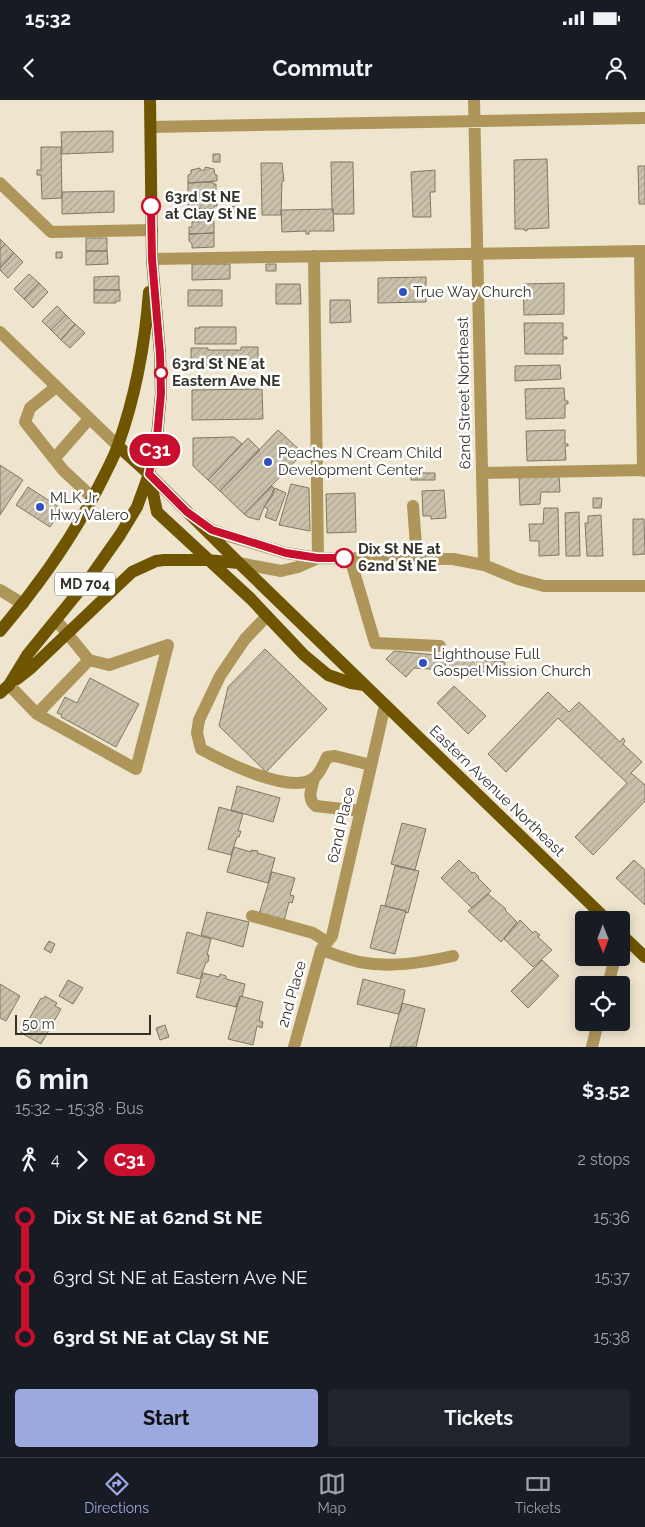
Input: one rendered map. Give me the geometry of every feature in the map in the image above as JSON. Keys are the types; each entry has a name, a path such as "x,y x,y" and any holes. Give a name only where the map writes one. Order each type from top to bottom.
{"main road":[{"path":"149,474 157,437 161,393 160,354 152,259 150,100"},
{"path":"118,446 141,363 152,259"},
{"name":"Eastern Avenue Northeast","path":"118,446 598,911"},
{"name":"MD 704","path":"0,630 23,604 68,538 93,498 118,446"},
{"name":"Eastern Avenue Northeast","path":"149,474 157,512 250,599 304,655 328,675 365,686"},
{"name":"MD 704","path":"4,689 28,654 89,579 120,536 137,507 149,474"},
{"path":"4,689 31,668 132,572 156,561 207,560 238,563"},
{"path":"630,943 645,957"}],"street":[{"name":"62nd Street Northeast","path":"474,100 484,565"},
{"path":"150,127 645,118"},
{"path":"0,183 51,232 152,230"},
{"path":"152,259 643,251 644,470 482,473"},
{"path":"314,256 318,558"},
{"name":"Eastern Avenue Northeast","path":"0,332 118,446"},
{"path":"56,387 30,408 24,422 63,470 93,498"},
{"path":"54,459 89,419"},
{"path":"413,506 417,559"},
{"path":"187,512 212,530 286,553 318,558 453,559 484,565 518,580 544,586 645,586"},
{"path":"238,563 281,571 298,567 318,558"},
{"path":"350,558 375,643 440,646"},
{"path":"0,590 23,604"},
{"path":"267,616 245,638 220,676 199,720 197,734 201,749 222,761 271,780 287,784 297,784 314,778"},
{"path":"4,689 37,714 136,769 168,645 109,665 89,660 56,620"},
{"path":"37,714 89,660"},
{"name":"62nd Place","path":"324,946 332,936 385,705"},
{"path":"360,811 316,806 311,803 310,798 314,778 327,757 335,756 371,765"},
{"path":"252,916 313,934 324,946 357,961 392,966 420,963 453,956"},
{"name":"2nd Place","path":"294,1047 324,946"},
{"path":"592,1047 596,1031"}],"building":[{"path":"113,131 113,152 62,154 61,132"},
{"path":"41,147 61,147 62,198 42,199 41,175 37,175 37,170 41,170"},
{"path":"213,154 220,154 220,162 213,162"},
{"path":"547,159 549,228 527,229 527,231 515,229 514,160"},
{"path":"331,162 353,162 354,214 334,214 332,209"},
{"path":"261,163 282,163 284,181 282,181 281,215 262,215"},
{"path":"638,166 645,166 645,204 639,204"},
{"path":"205,167 214,169 217,181 188,183 188,175 191,174 191,170 200,168 200,170 205,170"},
{"path":"435,170 435,192 430,192 431,217 413,217 411,172"},
{"path":"213,182 213,184 216,184 214,195 188,196 188,183"},
{"path":"114,191 114,212 62,214 62,192"},
{"path":"214,195 214,197 217,197 217,206 214,206 214,209 188,208 188,196"},
{"path":"239,206 239,211 229,214 228,207"},
{"path":"333,209 334,231 309,231 309,234 306,234 306,231 282,232 281,210"},
{"path":"214,221 214,233 189,234 189,227 192,227 192,222"},
{"path":"214,233 214,247 192,248 189,234"},
{"path":"86,238 107,238 107,251 86,251"},
{"path":"0,239 5,244 0,249"},
{"path":"5,244 14,253 0,268 0,249"},
{"path":"86,251 107,251 108,264 86,265"},
{"path":"56,252 62,252 62,258 56,258"},
{"path":"14,253 23,262 8,278 0,268"},
{"path":"192,264 230,264 230,279 192,280"},
{"path":"266,264 276,264 276,271 266,271"},
{"path":"29,274 39,283 24,299 14,289"},
{"path":"119,276 119,290 94,290 94,277"},
{"path":"426,277 426,302 378,303 378,278"},
{"path":"39,283 48,292 33,308 24,299"},
{"path":"564,283 564,314 524,315 523,284"},
{"path":"276,284 300,284 301,304 276,304"},
{"path":"94,290 120,290 120,301 116,301 116,303 94,303"},
{"path":"188,290 222,290 222,306 188,306"},
{"path":"330,300 350,300 351,322 330,323"},
{"path":"57,306 66,315 51,330 42,321"},
{"path":"66,315 75,324 61,340 51,330"},
{"path":"524,323 563,323 563,337 567,337 567,339 563,339 563,354 525,354"},
{"path":"75,324 85,333 70,348 61,340"},
{"path":"236,327 236,344 195,344 195,328"},
{"path":"241,347 258,347 258,366 191,368 191,348 241,350"},
{"path":"560,365 561,379 515,381 515,366"},
{"path":"564,388 565,401 568,401 568,404 565,404 565,418 526,419 525,389"},
{"path":"262,389 263,419 192,420 192,390"},
{"path":"278,430 303,453 244,514 220,491"},
{"path":"565,430 565,444 568,444 568,446 565,446 566,460 527,461 526,431"},
{"path":"234,437 242,444 208,480 193,466 193,438"},
{"path":"248,438 260,450 220,491 208,480"},
{"path":"0,465 23,480 0,515"},
{"path":"411,473 435,473 435,480 411,480"},
{"path":"559,475 560,492 541,492 540,504 520,505 519,476"},
{"path":"291,484 309,488 310,531 279,525"},
{"path":"272,486 274,488 271,496 259,520 244,514"},
{"path":"28,487 62,509 50,527 16,505"},
{"path":"275,488 286,493 276,521 265,517 268,509 264,507"},
{"path":"444,490 446,518 431,519 431,516 423,516 422,491"},
{"path":"355,493 356,532 327,533 326,494"},
{"path":"593,498 602,498 601,508 593,508"},
{"path":"544,508 558,508 559,555 539,556 539,541 530,541 529,524 543,524"},
{"path":"579,512 580,556 566,556 565,513"},
{"path":"601,515 603,556 587,556 585,523 588,523 588,516"},
{"path":"633,519 644,519 645,554 633,555"},
{"path":"265,649 327,709 266,772 219,726 228,687"},
{"path":"394,651 446,656 445,670 414,668 406,677 386,659"},
{"path":"450,658 505,662 505,673 449,670"},
{"path":"90,678 139,704 116,747 57,713 65,697 77,703"},
{"path":"454,686 486,716 468,734 437,703"},
{"path":"548,692 569,712 579,702 620,742 623,738 625,741 623,744 642,762 631,773 645,785 645,801 593,855 575,837 627,783 558,718 506,772 488,754"},
{"path":"237,786 280,798 273,822 231,810"},
{"path":"219,807 243,814 238,831 241,831 231,855 208,849"},
{"path":"402,823 426,829 415,870 391,864"},
{"path":"234,847 251,852 251,850 258,851 257,853 275,858 268,883 227,872"},
{"path":"459,860 472,873 474,872 491,891 472,908 441,878"},
{"path":"634,860 645,870 645,905 616,878"},
{"path":"395,866 419,871 408,913 385,906"},
{"path":"272,872 295,878 290,895 294,896 292,903 289,902 284,921 259,914"},
{"path":"488,894 506,909 517,922 501,942 468,911"},
{"path":"381,905 406,911 395,954 370,948"},
{"path":"207,912 249,922 243,947 201,935"},
{"path":"520,920 533,933 535,931 540,935 538,937 552,950 533,967 504,939"},
{"path":"187,932 211,939 207,955 209,955 208,962 206,962 200,979 177,973"},
{"path":"49,941 55,944 51,953 44,949"},
{"path":"542,960 559,976 528,1008 511,991"},
{"path":"203,973 219,977 220,974 226,976 226,979 245,984 242,997 240,996 236,1007 196,997"},
{"path":"363,979 405,990 401,1010 398,1014 357,1004"},
{"path":"68,980 83,988 73,1004 59,996"},
{"path":"0,984 20,996 6,1021 0,1018"},
{"path":"45,996 57,1003 55,1006 61,1009 41,1044 21,1033 41,998 43,999"},
{"path":"240,996 263,1002 259,1021 263,1022 262,1028 257,1026 253,1045 228,1039"},
{"path":"402,1003 425,1009 416,1047 390,1047"},
{"path":"165,1025 169,1037 160,1040 156,1028"}],"bus line":[{"name":"C31","path":"151,206 152,259 160,354 161,393 157,437 149,474 187,512 212,530 286,553 318,558 344,558"}],"place":[{"name":"63rd St NE at Clay St NE","path":"151,206"},
{"name":"True Way Church","path":"403,292"},
{"name":"63rd St NE at Eastern Ave NE","path":"161,373"},
{"name":"Peaches N Cream Child Development Center","path":"268,462"},
{"name":"MLK Jr Hwy Valero","path":"40,507"},
{"name":"Dix St NE at 62nd St NE","path":"344,558"},
{"name":"Lighthouse Full Gospel Mission Church","path":"423,663"}]}
